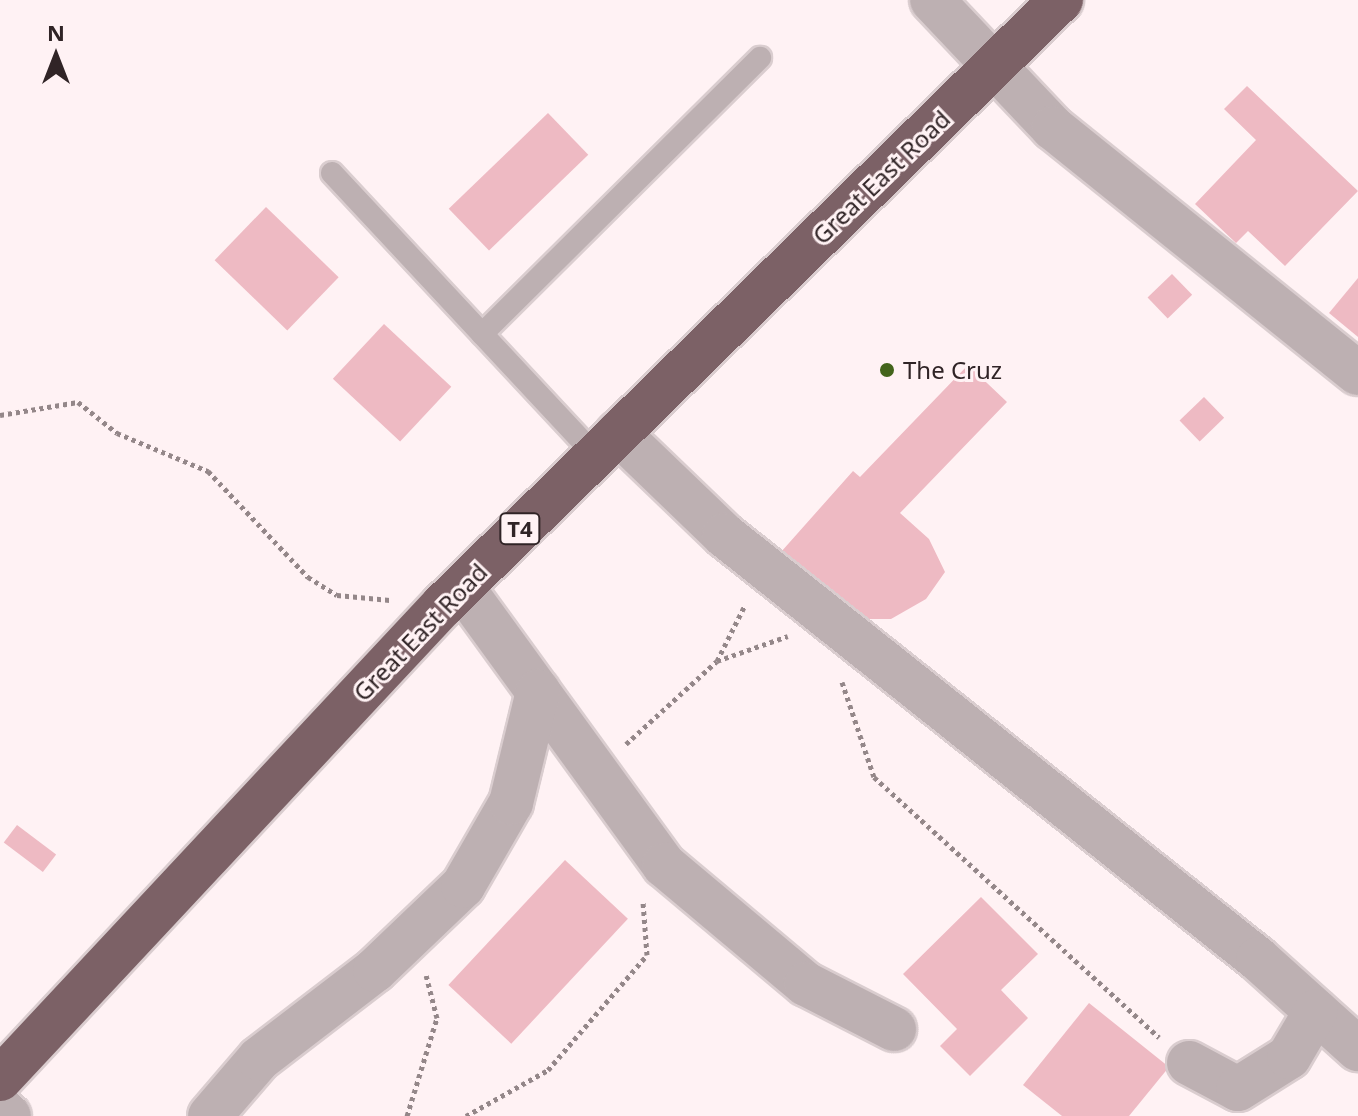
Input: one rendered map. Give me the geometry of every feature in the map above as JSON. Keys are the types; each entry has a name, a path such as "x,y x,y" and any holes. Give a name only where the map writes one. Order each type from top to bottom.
{"highway":[{"name":"Great East Road","path":"0,1079 453,596 1061,0"}],"street":[{"path":"932,0 992,68 1053,128 1358,373"},
{"path":"607,444 833,621 1316,1011 1358,1049"},
{"path":"453,596 538,691 664,865 806,984 894,1029"},
{"path":"210,1116 259,1059 400,947 463,886 511,803 538,691"},
{"path":"1189,1063 1238,1089 1289,1057 1316,1011"},
{"path":"0,1108 9,1116"}],"lane":[{"path":"482,334 760,58"},
{"path":"332,173 482,334 607,444"}],"path":[{"path":"0,415 78,402 117,433 208,471 308,577 337,595 453,596"},
{"path":"595,771 717,661 764,566"},
{"path":"717,661 833,621 843,686 874,777 1189,1063"},
{"path":"466,1116 548,1070 647,955 642,891"},
{"path":"400,947 427,977 437,1018 407,1116"}],"building":[{"path":"1247,86 1358,191 1285,266 1248,231 1236,243 1195,204 1256,140 1224,109"},
{"path":"548,113 588,155 489,251 449,209"},
{"path":"266,207 339,277 287,330 215,260"},
{"path":"1172,274 1192,295 1168,318 1148,298"},
{"path":"1358,278 1358,337 1329,313"},
{"path":"384,324 451,387 400,442 333,379"},
{"path":"968,365 1007,402 900,513 929,539 945,572 926,599 891,619 857,619 781,552 853,471 860,477"},
{"path":"1204,397 1224,418 1200,441 1180,421"},
{"path":"17,825 56,854 43,872 4,843"},
{"path":"565,860 628,919 511,1044 448,985"},
{"path":"981,897 1038,954 1001,990 1028,1018 970,1076 940,1046 957,1029 903,974"},
{"path":"1089,1003 1169,1067 1129,1116 1062,1116 1023,1085"}],"place":[{"name":"The Cruz","path":"887,370"}]}
